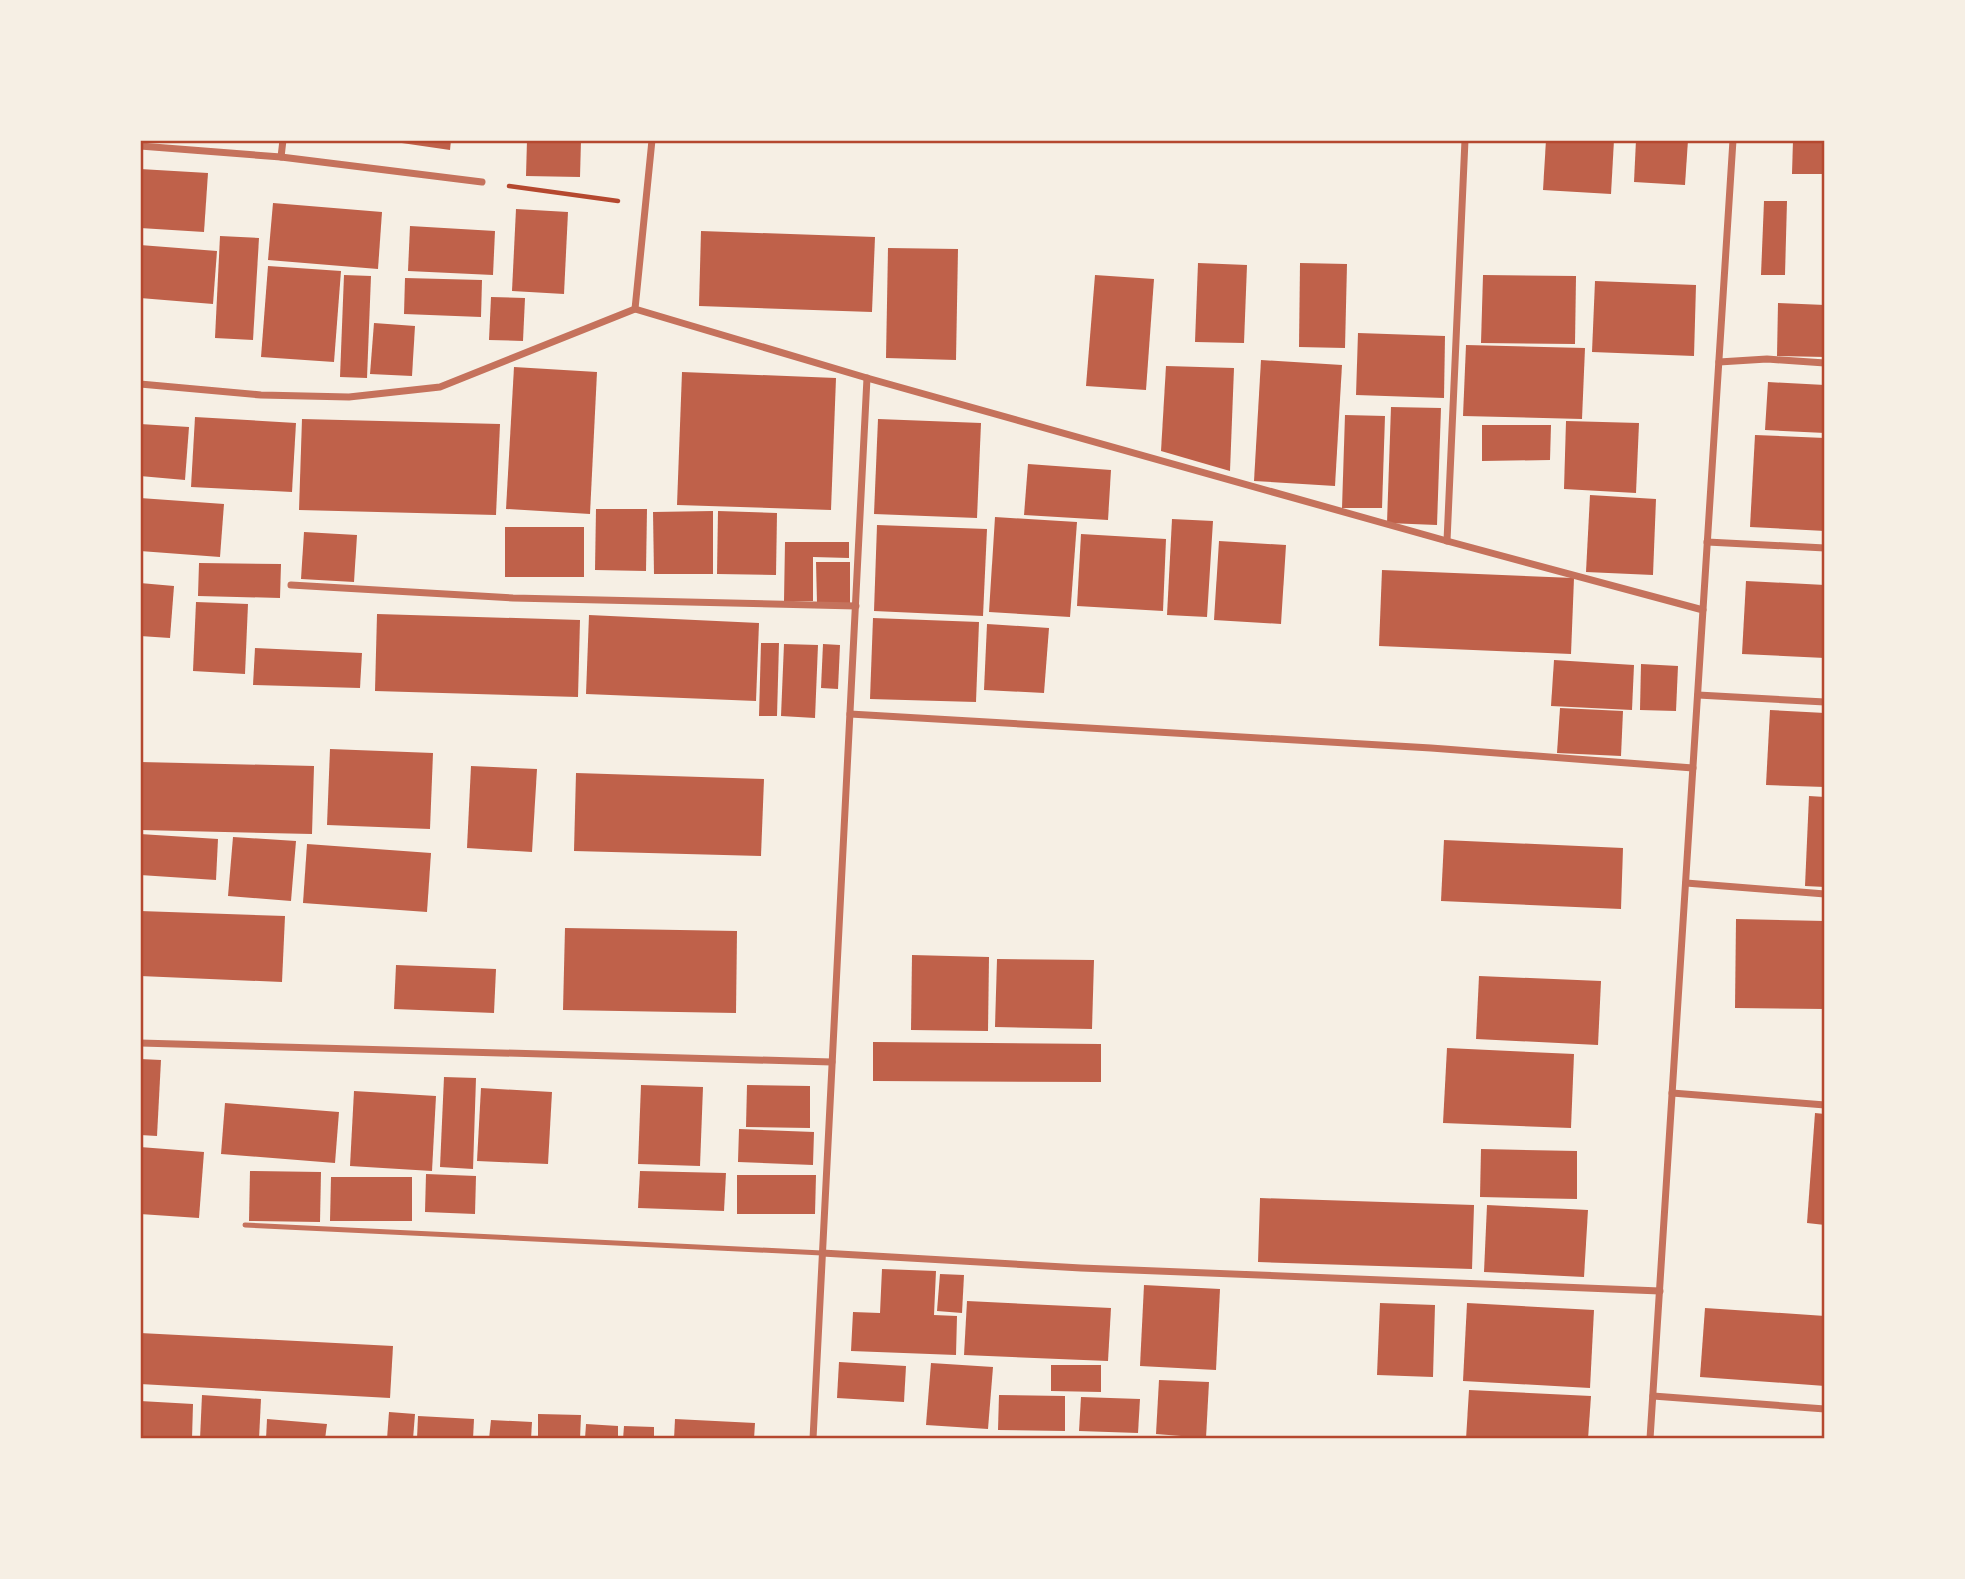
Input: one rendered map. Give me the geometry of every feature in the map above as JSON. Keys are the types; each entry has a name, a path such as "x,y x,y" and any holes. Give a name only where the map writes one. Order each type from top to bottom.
{"street":[{"path":"281,157 283,140"},
{"path":"635,309 652,140"},
{"path":"1447,541 1465,140"},
{"path":"1650,1439 1734,140"},
{"path":"140,146 281,157 482,183"},
{"path":"140,384 261,396 349,397 440,387 635,309 1447,541 1703,610"},
{"path":"1719,362 1767,359 1825,363"},
{"path":"813,1439 867,377"},
{"path":"1707,542 1825,548"},
{"path":"290,585 513,598 856,607"},
{"path":"1698,695 1825,702"},
{"path":"850,714 1431,748 1693,768"},
{"path":"1686,883 1825,894"},
{"path":"140,1042 832,1062"},
{"path":"1672,1093 1825,1105"},
{"path":"822,1253 1095,1269 1660,1291"},
{"path":"1653,1396 1825,1409"}],"lane":[{"path":"245,1225 822,1253"}],"path":[{"path":"482,183 647,205"}],"building":[{"path":"381,140 451,140 450,150"},
{"path":"527,140 581,140 580,177 526,176"},
{"path":"1546,140 1614,140 1611,194 1543,190"},
{"path":"1636,140 1688,140 1685,185 1634,182"},
{"path":"1793,140 1825,140 1825,174 1792,174"},
{"path":"140,169 208,173 204,232 140,228"},
{"path":"1764,201 1787,201 1785,275 1761,275"},
{"path":"273,203 382,212 378,269 268,260"},
{"path":"516,209 568,212 564,294 512,291"},
{"path":"410,226 495,231 493,275 408,271"},
{"path":"701,231 875,237 872,312 699,306"},
{"path":"220,236 259,238 253,340 215,338"},
{"path":"140,245 217,251 213,304 140,298"},
{"path":"888,248 958,249 956,360 886,358"},
{"path":"1198,263 1247,265 1244,343 1195,342"},
{"path":"1300,263 1347,264 1345,348 1299,347"},
{"path":"268,266 341,271 334,362 261,357"},
{"path":"344,275 371,276 367,378 340,377"},
{"path":"1095,275 1154,279 1146,390 1086,386"},
{"path":"1483,275 1576,276 1575,344 1481,343"},
{"path":"405,278 482,280 481,317 404,314"},
{"path":"1595,281 1696,285 1694,356 1592,352"},
{"path":"491,297 525,298 523,341 489,340"},
{"path":"1778,303 1825,305 1825,357 1777,356"},
{"path":"374,323 415,326 412,376 370,374"},
{"path":"1358,333 1445,336 1444,398 1356,395"},
{"path":"1466,345 1585,348 1582,419 1463,416"},
{"path":"1261,360 1342,365 1335,486 1254,481"},
{"path":"1166,366 1234,368 1230,471 1161,451"},
{"path":"514,367 597,372 590,514 506,509"},
{"path":"682,372 836,378 831,510 677,505"},
{"path":"1768,382 1825,385 1825,433 1765,430"},
{"path":"1391,407 1441,408 1437,525 1387,523"},
{"path":"1345,415 1385,416 1382,508 1342,508"},
{"path":"195,417 296,423 292,492 191,487"},
{"path":"302,419 500,424 496,515 299,510"},
{"path":"878,419 981,423 977,518 874,514"},
{"path":"1566,421 1639,423 1636,493 1564,489"},
{"path":"140,424 189,427 185,480 140,476"},
{"path":"1482,425 1551,425 1550,460 1482,461"},
{"path":"1755,435 1825,438 1825,531 1750,527"},
{"path":"1028,464 1111,470 1108,520 1024,515"},
{"path":"1590,495 1656,499 1653,575 1586,572"},
{"path":"140,498 224,504 220,557 140,551"},
{"path":"596,509 647,509 646,571 595,570"},
{"path":"713,511 713,574 654,574 653,512"},
{"path":"718,511 777,513 776,575 717,574"},
{"path":"995,517 1077,522 1070,617 989,612"},
{"path":"1172,519 1213,521 1207,617 1167,615"},
{"path":"877,525 987,529 983,616 874,611"},
{"path":"505,527 584,527 584,577 505,577"},
{"path":"304,532 357,535 354,582 301,579"},
{"path":"1081,534 1166,539 1163,611 1077,606"},
{"path":"1219,541 1286,545 1281,624 1214,620"},
{"path":"785,542 849,542 849,558 813,557 813,601 784,601"},
{"path":"816,562 850,562 850,603 817,603"},
{"path":"199,563 281,564 280,598 198,596"},
{"path":"1382,570 1574,578 1571,654 1379,646"},
{"path":"1746,581 1825,585 1825,658 1742,654"},
{"path":"140,583 174,586 170,638 140,636"},
{"path":"196,602 248,604 245,674 193,671"},
{"path":"377,614 580,620 578,697 375,691"},
{"path":"589,615 759,623 756,701 586,694"},
{"path":"873,618 979,622 976,702 870,699"},
{"path":"987,624 1049,628 1044,693 984,690"},
{"path":"761,643 779,643 777,716 759,716"},
{"path":"784,644 818,645 815,718 781,716"},
{"path":"823,644 840,645 838,689 821,688"},
{"path":"255,648 362,653 360,688 253,685"},
{"path":"1554,660 1634,665 1632,710 1551,706"},
{"path":"1641,664 1678,666 1676,711 1640,710"},
{"path":"1560,708 1623,711 1621,756 1557,753"},
{"path":"1770,710 1825,713 1825,787 1766,785"},
{"path":"330,749 433,753 430,829 327,825"},
{"path":"140,762 314,766 312,834 140,830"},
{"path":"471,766 537,769 532,852 467,848"},
{"path":"576,773 764,779 761,856 574,851"},
{"path":"1809,796 1825,797 1825,887 1805,886"},
{"path":"140,834 218,839 216,880 140,875"},
{"path":"233,837 296,841 291,901 228,896"},
{"path":"1444,840 1623,848 1621,909 1441,901"},
{"path":"307,844 431,853 427,912 303,903"},
{"path":"140,911 285,916 282,982 140,976"},
{"path":"1736,919 1825,921 1825,1009 1735,1008"},
{"path":"565,928 737,931 736,1013 563,1010"},
{"path":"912,955 989,957 988,1031 911,1030"},
{"path":"997,959 1094,960 1092,1029 995,1027"},
{"path":"396,965 496,969 494,1013 394,1009"},
{"path":"1479,976 1601,981 1598,1045 1476,1039"},
{"path":"873,1042 1101,1044 1101,1082 873,1081"},
{"path":"1447,1048 1574,1054 1571,1128 1443,1123"},
{"path":"140,1059 161,1060 157,1136 140,1135"},
{"path":"444,1077 476,1078 473,1169 440,1167"},
{"path":"641,1085 703,1087 700,1166 638,1164"},
{"path":"747,1085 810,1086 810,1128 746,1127"},
{"path":"481,1088 552,1092 548,1164 477,1161"},
{"path":"354,1091 436,1096 432,1171 350,1166"},
{"path":"225,1103 339,1112 335,1163 221,1154"},
{"path":"1815,1113 1825,1114 1825,1225 1807,1223"},
{"path":"739,1129 814,1132 813,1165 738,1162"},
{"path":"140,1147 204,1152 199,1218 140,1214"},
{"path":"1481,1149 1577,1151 1577,1199 1480,1197"},
{"path":"250,1171 321,1172 320,1222 249,1221"},
{"path":"640,1171 726,1173 724,1211 638,1208"},
{"path":"426,1174 476,1176 475,1214 425,1212"},
{"path":"737,1175 816,1175 815,1214 737,1214"},
{"path":"331,1177 412,1177 412,1221 330,1221"},
{"path":"1260,1198 1474,1205 1472,1269 1258,1262"},
{"path":"1487,1205 1588,1210 1584,1277 1484,1272"},
{"path":"882,1269 936,1271 934,1315 957,1316 956,1355 851,1351 853,1312 880,1313"},
{"path":"940,1274 964,1275 962,1313 937,1311"},
{"path":"1144,1285 1220,1289 1216,1370 1140,1366"},
{"path":"967,1301 1111,1308 1108,1361 964,1355"},
{"path":"1380,1303 1435,1305 1433,1377 1377,1375"},
{"path":"1467,1303 1594,1310 1590,1388 1463,1381"},
{"path":"1705,1308 1825,1316 1825,1386 1700,1377"},
{"path":"140,1333 393,1346 390,1398 140,1384"},
{"path":"839,1362 906,1366 904,1402 837,1398"},
{"path":"931,1363 993,1367 988,1429 926,1425"},
{"path":"1051,1365 1101,1365 1101,1392 1051,1391"},
{"path":"1159,1380 1209,1382 1206,1438 1156,1434"},
{"path":"1469,1390 1591,1396 1588,1439 1466,1439"},
{"path":"202,1395 261,1399 259,1439 200,1439"},
{"path":"999,1395 1065,1396 1065,1431 998,1430"},
{"path":"1081,1397 1140,1399 1138,1433 1079,1431"},
{"path":"140,1401 193,1404 192,1439 140,1439"},
{"path":"389,1412 415,1414 413,1439 387,1439"},
{"path":"538,1414 581,1415 580,1439 538,1439"},
{"path":"418,1416 474,1419 473,1439 417,1439"},
{"path":"267,1419 327,1424 325,1439 266,1439"},
{"path":"675,1419 755,1423 754,1439 674,1439"},
{"path":"491,1420 532,1422 531,1439 489,1439"},
{"path":"586,1424 618,1426 618,1439 585,1439"},
{"path":"624,1426 654,1427 654,1439 623,1439"}]}
